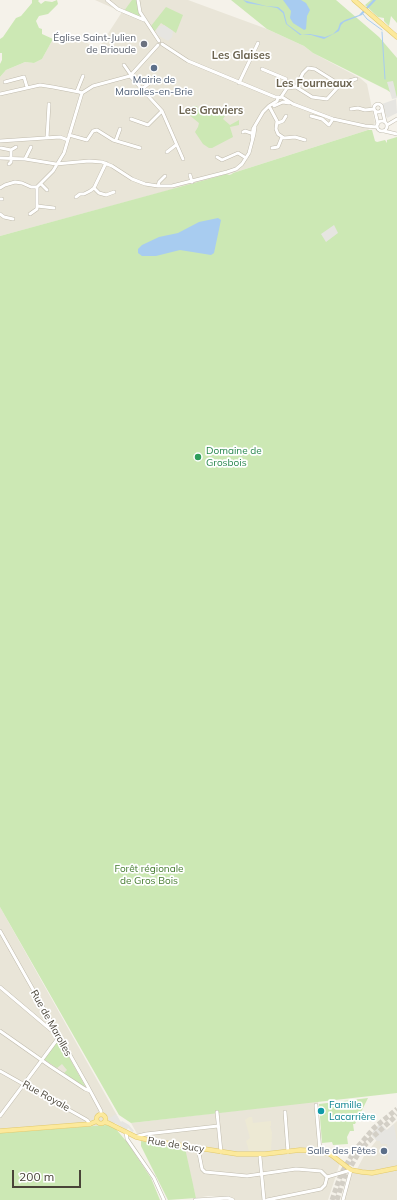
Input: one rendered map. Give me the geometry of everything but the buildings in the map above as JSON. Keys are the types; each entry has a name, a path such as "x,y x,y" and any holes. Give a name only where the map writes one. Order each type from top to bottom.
{"main road":[{"path":"354,0 397,37"},
{"path":"0,1131 90,1124 97,1121 100,1123 106,1121 104,1116 101,1114 97,1116 97,1121"},
{"name":"Rue de Sucy","path":"106,1121 135,1136 153,1141 221,1152 269,1154 300,1150 320,1151 330,1154 351,1170 371,1173 397,1168"}],"street":[{"path":"107,0 118,9 144,20"},
{"path":"138,0 140,12 144,20 160,43 188,61 239,83 333,119 363,126 378,126 380,122 385,127 397,133"},
{"path":"0,188 15,182 31,187 37,187 49,177 64,153 82,93 93,86 131,75 160,43"},
{"path":"239,83 258,43"},
{"path":"124,65 142,89 162,111 183,159"},
{"path":"296,87 308,68 315,69 325,74 339,84"},
{"path":"262,69 286,79 284,83 287,88"},
{"path":"77,91 84,76"},
{"path":"5,82 24,77 27,87"},
{"path":"339,84 356,79"},
{"path":"142,89 152,81"},
{"path":"287,88 296,87 312,97 327,100 338,88 339,84"},
{"path":"0,94 40,85 82,93"},
{"path":"1,163 1,158 24,159 58,164 96,161 106,163 132,179 145,184 172,186 192,182 236,169 242,164 246,158 255,128 264,110 280,99 287,88"},
{"path":"47,138 49,104"},
{"path":"385,127 380,104 377,104 374,110 379,130 385,127 397,119"},
{"path":"269,106 278,123 277,132 282,137 295,137 306,140"},
{"path":"351,108 380,111 381,107"},
{"path":"131,119 148,125 162,111"},
{"path":"278,123 283,121 286,116"},
{"path":"311,116 322,119 329,125 333,119"},
{"path":"116,140 120,129"},
{"path":"70,135 87,140 93,131 97,130 116,140 140,148"},
{"path":"243,132 245,131 253,134"},
{"path":"0,141 63,137 68,140"},
{"path":"272,148 278,147 282,137"},
{"path":"167,152 176,145"},
{"path":"1,148 11,150 16,147"},
{"path":"24,159 31,147"},
{"path":"9,164 11,162 11,150"},
{"path":"217,157 222,160 238,153 246,158"},
{"path":"76,197 80,194 86,194 94,188 106,163"},
{"path":"158,186 159,182 165,176"},
{"path":"190,176 192,182"},
{"path":"41,184 47,190"},
{"path":"30,214 37,206 37,187"},
{"path":"94,188 99,193 106,195 114,192"},
{"path":"37,206 54,208"},
{"path":"1,216 13,219"},
{"name":"Rue de Marolles","path":"0,931 90,1091 101,1111 101,1114"},
{"path":"0,987 51,1030 55,1029"},
{"path":"0,1031 41,1060 90,1091"},
{"path":"0,1116 59,1037"},
{"name":"Rue Royale","path":"0,1071 87,1120 90,1124"},
{"path":"316,1105 320,1151"},
{"path":"217,1112 221,1152"},
{"path":"285,1112 288,1152"},
{"path":"131,1143 135,1136 218,1126"},
{"path":"126,1132 131,1143 154,1178 164,1200"},
{"path":"198,1148 202,1169 205,1172 246,1176 296,1169 317,1170 324,1172 327,1177 325,1185 321,1189 267,1200"},
{"path":"260,1157 264,1200"},
{"path":"327,1177 351,1170"},
{"path":"343,1200 351,1170"},
{"path":"195,1200 228,1198 233,1200"}],"shaded area":[{"path":"95,0 188,0 267,29 304,46 313,53 360,78 367,84 375,123 368,130 233,173 0,236 0,77 6,70 25,62 34,63 42,59 53,39 76,37 98,49 122,12"},
{"path":"164,25 173,31 172,37 168,41 156,34 159,26"},
{"path":"393,81 397,98 392,99 387,82"},
{"path":"396,99 397,113 387,118 382,104"},
{"path":"334,225 338,233 326,242 321,234"},
{"path":"0,907 119,1119 112,1126 107,1125 0,1133"},
{"path":"318,1101 322,1150 341,1160 328,1200 235,1200 228,1197 208,1196 196,1198 193,1186 149,1143 141,1141 131,1123"},
{"path":"116,1114 121,1122 122,1121 129,1125 134,1131 132,1132 128,1128 127,1130 108,1119"},
{"path":"252,1117 253,1123 271,1121 271,1150 249,1151 246,1141 250,1138 245,1120"},
{"path":"397,1121 397,1200 341,1200 352,1168 357,1169 364,1156 380,1136"},
{"path":"380,1123 387,1130 394,1124 397,1143 397,1160 388,1160 387,1144 381,1144 380,1141 377,1141 372,1136 373,1131"}],"green space":[{"path":"32,0 39,0 38,1 41,4 45,1 52,2 57,0 58,4 48,14 39,16 36,21 39,28 42,29 42,34 53,39 42,59 34,63 25,62 6,70 0,77 2,53 0,53 0,39 16,18 21,16 32,3"},
{"path":"132,0 137,0 140,17 124,11"},
{"path":"231,0 336,0 379,37 397,58 397,97 387,90 313,53 304,46 267,29"},
{"path":"371,0 397,0 397,23 391,16 389,26 384,21 384,18 378,17 365,5"},
{"path":"166,7 183,15 176,33 161,23 154,32 151,26"},
{"path":"194,106 197,106 198,109 204,109 214,115 217,113 225,116 223,119 230,125 239,120 239,125 230,127 233,137 212,148 209,148 203,144 195,132 199,123 188,114"},
{"name":"Domaine de Grosbois","path":"368,130 372,130 375,141 377,142 385,140 387,143 387,140 397,137 397,1093 131,1123 119,1115 0,907 0,236 227,174 229,175"},
{"path":"58,1041 60,1041 85,1086 84,1087 64,1073 67,1070 62,1064 57,1068 44,1059"},
{"path":"368,1098 355,1124 353,1124 354,1131 350,1131 347,1137 348,1144 333,1145 332,1142 322,1143 319,1104"},
{"path":"107,1125 115,1128 127,1142 151,1178 160,1200 0,1200 0,1133"},
{"path":"141,1141 185,1148 196,1198 168,1200 141,1146"}],"water":[{"path":"243,0 266,6 278,7 284,12 287,24 302,35 286,24 283,13 277,8 247,3"},
{"path":"283,0 301,0 306,3 310,10 307,16 306,29 304,30 293,23 290,18 291,11"},
{"path":"373,0 376,0 362,15 344,22 339,31 324,39 311,35 302,35 310,34 325,37 333,34 338,29 340,23 359,15"},
{"path":"218,218 221,220 214,253 211,255 180,250 156,256 142,256 138,253 138,249 142,245 159,237 178,233 199,222"}],"waterway":[{"path":"363,14 367,19 382,30"},
{"path":"382,32 385,79"}],"tunnel":[{"path":"332,1200 341,1174 355,1150 374,1128 397,1109"},
{"path":"337,1200 344,1178 361,1149 397,1115"}],"place":[{"name":"Église Saint-Julien de Brioude","path":"144,44"},
{"name":"Mairie de Marolles-en-Brie","path":"154,68"},
{"name":"Domaine de Grosbois","path":"198,457"},
{"name":"Famille Lacarrière","path":"321,1111"},
{"name":"Salle des Fêtes","path":"384,1151"}],"district":[{"name":"Les Glaises","path":"241,56"},
{"name":"Les Fourneaux","path":"314,84"},
{"name":"Les Graviers","path":"211,111"}],"park label":[{"name":"Forêt régionale de Gros Bois","path":"149,874"}]}
